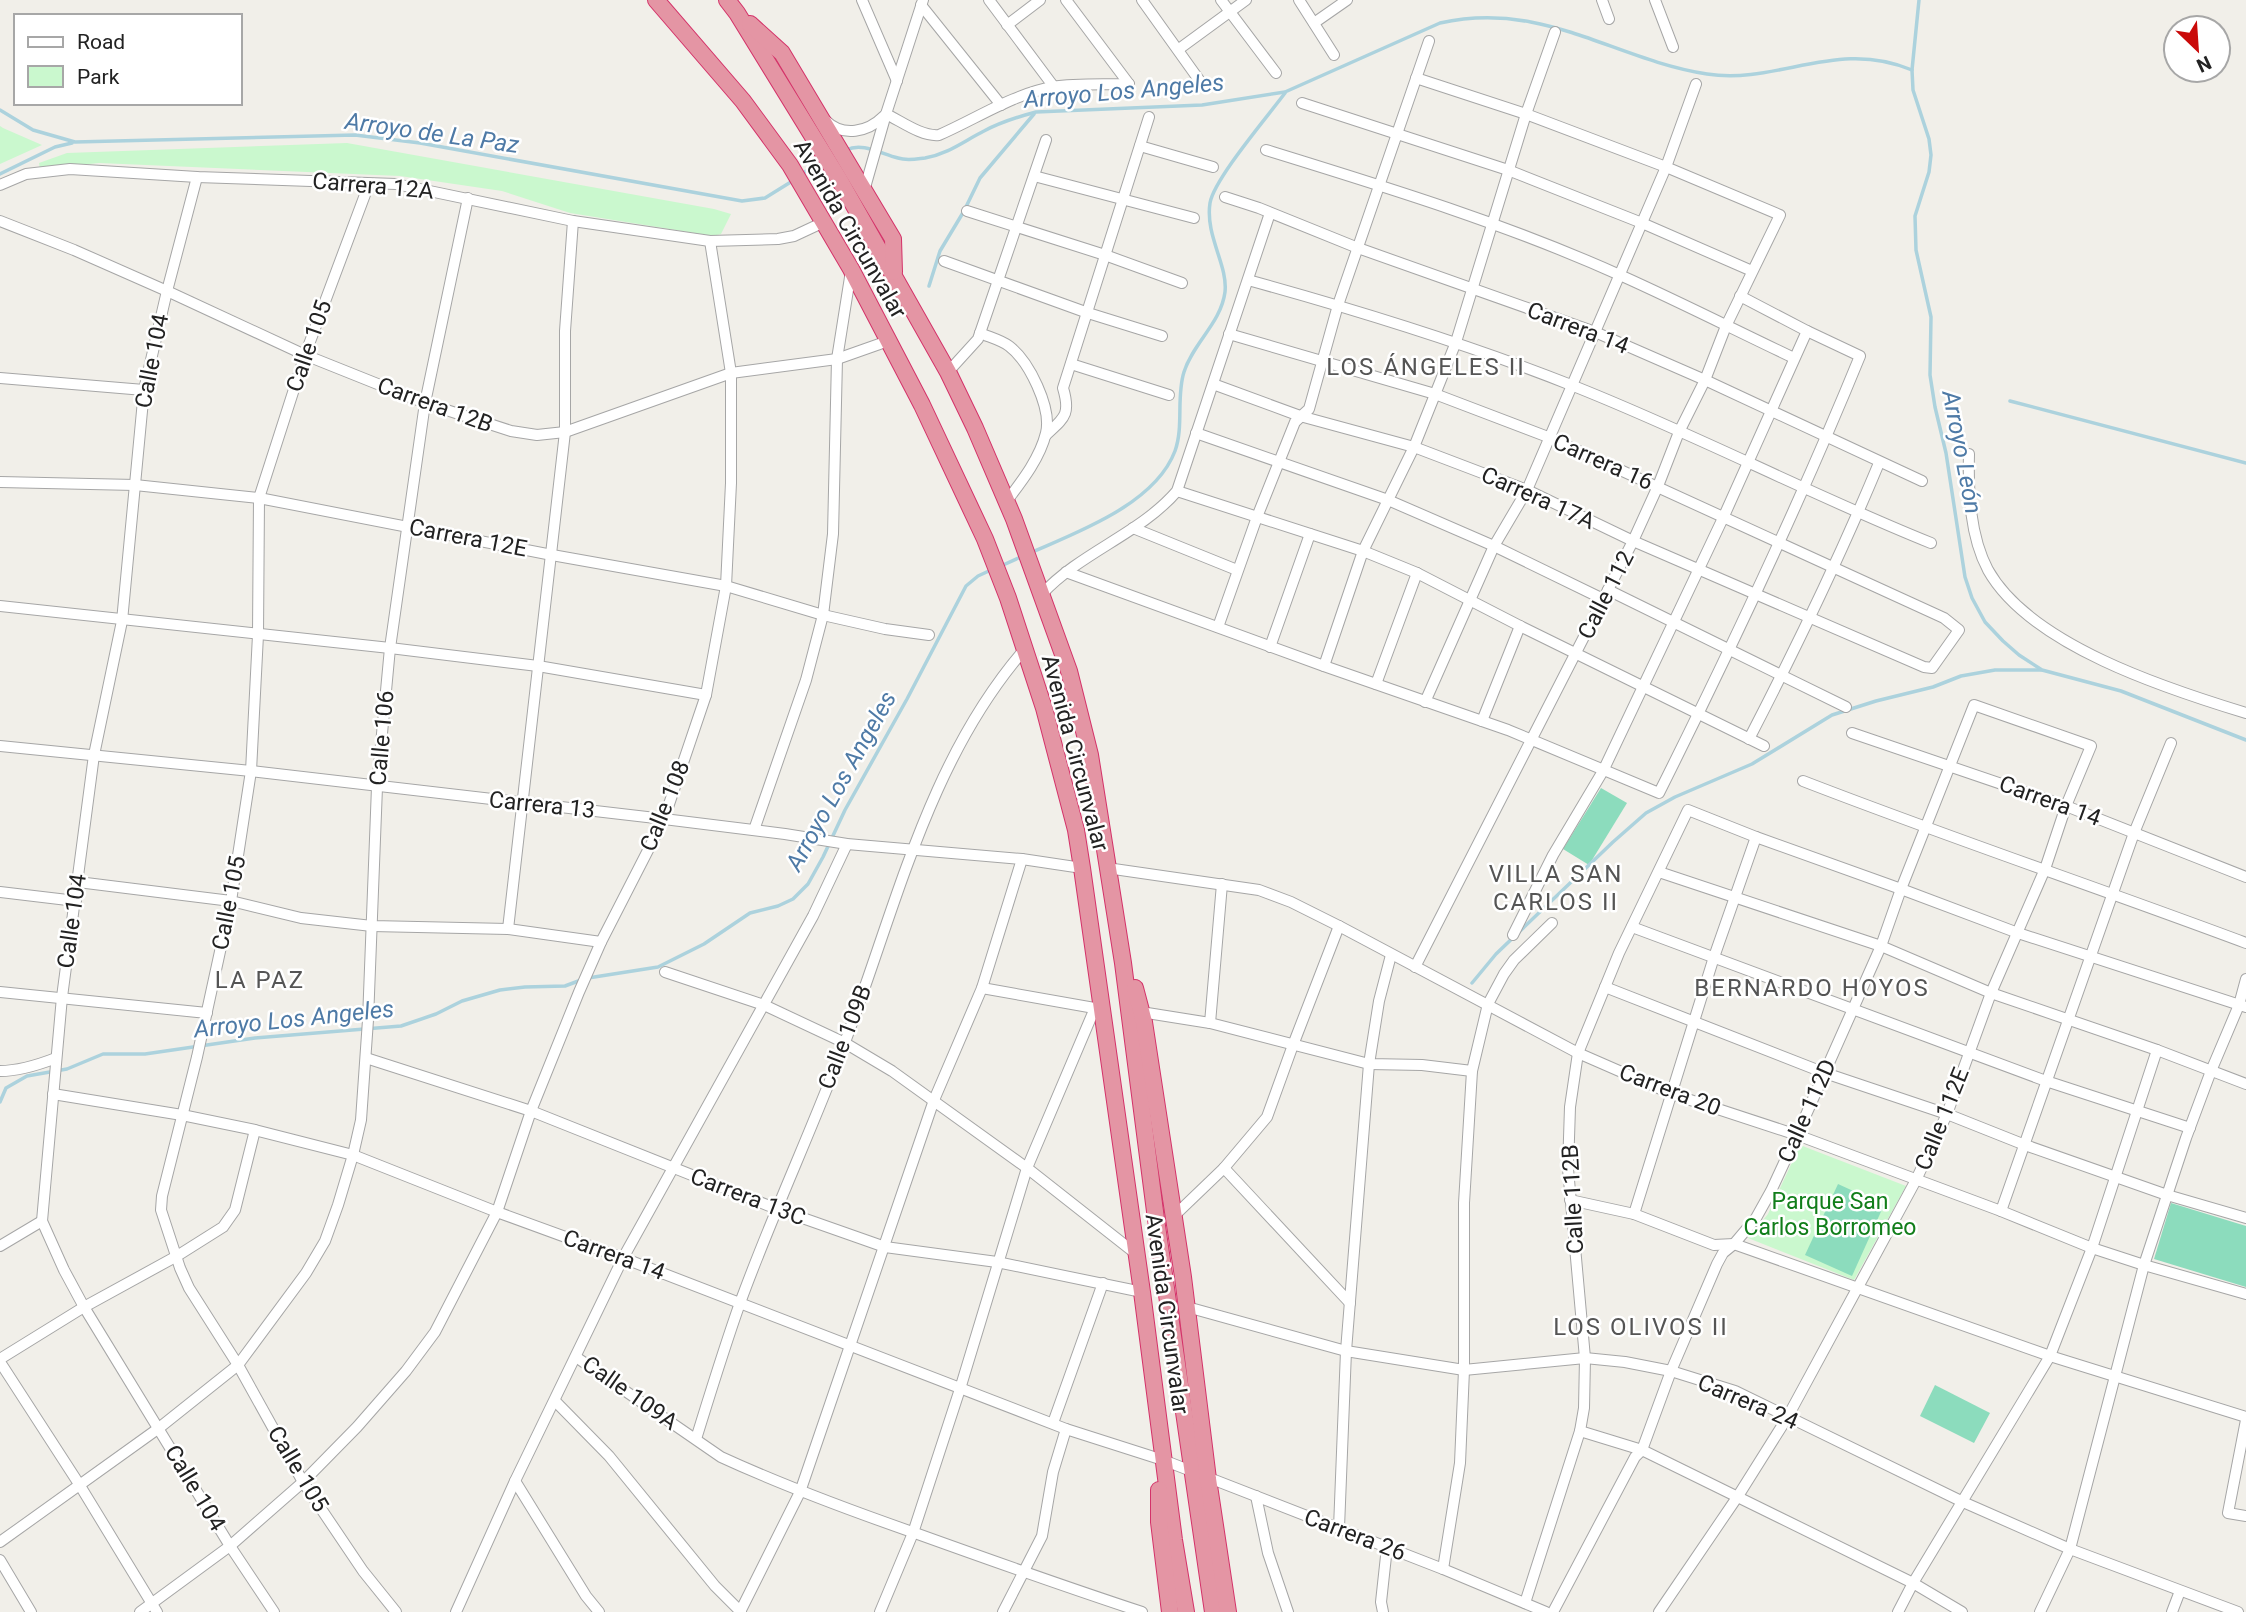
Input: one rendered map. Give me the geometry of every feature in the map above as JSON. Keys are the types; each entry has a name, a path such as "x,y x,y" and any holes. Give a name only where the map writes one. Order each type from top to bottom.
{"highway":[{"name":"Avenida Circunvalar","path":"656,0 743,101 809,195 922,405 985,539 1007,594 1044,708 1076,830 1083,868 1099,1009 1142,1292 1186,1612"},
{"name":"Avenida Circunvalar","path":"732,6 827,143 948,372 1014,519 1069,671 1090,755 1123,963 1156,1219 1201,1476 1201,1542 1213,1612"},
{"path":"732,6 782,53 818,113 827,143"},
{"path":"845,174 864,191 893,239 894,274"},
{"path":"1123,963 1130,971 1141,1012 1174,1216 1187,1307 1201,1476 1227,1612"},
{"path":"1163,1460 1159,1522 1170,1612"}],"street":[{"path":"862,0 897,81"},
{"path":"989,0 1054,87"},
{"path":"1007,25 1041,0"},
{"path":"886,114 932,136 1001,105 1054,87 1129,85 1066,0"},
{"path":"1142,0 1202,83"},
{"path":"1221,0 1276,73"},
{"path":"1179,49 1246,0"},
{"path":"1299,0 1334,55"},
{"path":"1314,23 1347,0"},
{"path":"1602,0 1609,19"},
{"path":"1655,0 1673,47"},
{"path":"864,191 922,3"},
{"path":"922,3 1001,105"},
{"path":"1324,666 1363,551 1414,447 1456,342 1525,114 1555,32"},
{"path":"1218,627 1237,570 1295,422 1308,410 1338,304 1429,41"},
{"path":"1416,78 1525,114 1666,167"},
{"path":"1425,702 1494,547 1527,490 1666,167 1696,84"},
{"path":"1302,103 1508,170 1642,223 1752,271"},
{"path":"818,113 830,125 844,131 860,131 875,125 886,114"},
{"path":"1006,502 1030,470 1046,435 1067,412 1068,402 1063,388 1149,117"},
{"path":"948,372 976,342 980,333 1046,140"},
{"path":"1140,146 1213,167"},
{"path":"1266,150 1492,224 1620,275 1794,358"},
{"name":"Calle 112","path":"1415,967 1633,541 1679,432 1705,380 1726,326 1780,215 1666,167"},
{"name":"Carrera 12A","path":"0,185 26,174 70,169 197,177 396,184 573,221 710,241 778,239 794,236 824,222"},
{"path":"1034,176 1194,218"},
{"name":"Calle 104","path":"197,177 144,390 122,621 94,755 62,997 42,1220 84,1307 230,1546 274,1612"},
{"name":"Calle 105","path":"369,184 304,355 259,498 258,635 251,771 231,901 197,1057 162,1196 162,1210 189,1288 238,1366 303,1482 363,1571 396,1612"},
{"name":"Carrera 14","path":"1225,197 1358,248 1595,332 1922,481"},
{"name":"Calle 106","path":"0,1542 159,1428 238,1366 306,1273 325,1241 338,1205 361,1120 368,1020 377,787 390,648 425,403 468,198"},
{"path":"967,211 1105,254 1182,283"},
{"path":"1038,582 1063,574 1155,513 1177,491 1270,213"},
{"name":"Carrera 12B","path":"0,221 167,291 304,355 425,403 511,431 537,435 565,432 731,373 837,359 888,341"},
{"path":"509,929 565,432 565,331 573,221"},
{"name":"Calle 108","path":"140,1612 154,1608 303,1482 357,1427 406,1371 435,1332 497,1212 531,1111 579,992 601,942 664,818 706,695 726,586 731,483 731,373 710,241"},
{"path":"944,261 1088,313 1162,336"},
{"path":"754,830 806,680 823,615 833,534 837,359 851,269"},
{"path":"1248,281 1338,304 1456,342 1572,385 1748,462 1858,514 1931,543"},
{"path":"1038,582 1063,574 1532,739 1659,793 1781,543 1860,356 1740,296"},
{"path":"1513,935 1553,855 1603,771 1724,516 1807,331"},
{"path":"980,333 1009,346 1027,368 1039,388 1046,415 1046,435"},
{"name":"Carrera 16","path":"1229,334 1435,394 1548,438 1944,618 1959,630 1932,668"},
{"path":"1071,364 1169,395"},
{"path":"0,378 144,390"},
{"name":"Carrera 17A","path":"1213,384 1300,416 1414,447 1527,490 1698,570 1924,667 1932,668"},
{"path":"1039,388 1063,388"},
{"path":"1196,433 1388,500 1731,650 1846,707"},
{"path":"1969,454 1970,500 1975,532 1987,568 2002,591 2025,613 2069,643 2121,667 2203,700 2246,713"},
{"path":"1749,738 1833,568 1879,463"},
{"name":"Carrera 12E","path":"0,482 135,485 259,498 726,586 823,615 885,629 929,635"},
{"path":"1177,491 1363,551 1417,573 1764,746"},
{"path":"1133,528 1237,570"},
{"path":"1270,647 1310,534"},
{"path":"1376,684 1417,573"},
{"path":"0,606 538,666 706,695"},
{"path":"1482,721 1520,626"},
{"name":"Calle 109B","path":"696,1439 740,1303 845,1042 912,850 959,745 1001,676 1024,650"},
{"name":"Calle 112E","path":"1659,1612 1787,1418 1916,1180 1947,1114 1991,993 2045,869 2066,806 2091,746 1974,705"},
{"name":"Calle 112D","path":"1553,1612 1635,1457 1642,1450 1671,1371 1717,1264 1723,1253 1756,1218 1797,1135 1881,946 1924,828 1974,705"},
{"name":"Carrera 14","path":"1852,733 2066,806 2246,877"},
{"path":"2001,1211 2134,833 2171,743"},
{"name":"Carrera 13","path":"0,746 251,771 664,818 843,844 1022,859 1083,868"},
{"path":"1803,782 2246,943"},
{"name":"Calle 112B","path":"1525,1603 1580,1431 1584,1408 1585,1358 1568,1169 1570,1107 1578,1053 1632,927 1688,810 1756,837"},
{"path":"1634,1214 1714,957 1756,837 2018,933 2242,1006"},
{"name":"Calle 109A","path":"843,844 813,916 624,1258 576,1357 721,1457 800,1492 1140,1612"},
{"path":"555,1401 609,1456 715,1586 741,1612 800,1492 934,1100 982,988 1022,859"},
{"name":"Carrera 20","path":"1107,868 1259,890 1291,902 1339,926 1578,1053 1672,1094 1797,1135 2092,1248 2246,1294"},
{"path":"1659,872 1881,946 1991,993 2157,1050 2246,1084"},
{"path":"78,882 231,901 301,918 372,926 509,929 601,942"},
{"path":"1210,1023 1222,884"},
{"path":"0,892 76,901"},
{"path":"1443,1569 1460,1464 1464,1370 1464,1203 1472,1071 1488,1004 1514,960 1552,923"},
{"path":"1174,1216 1224,1168 1267,1117 1339,926"},
{"path":"1632,927 2046,1081 2190,1128"},
{"path":"1339,1528 1346,1351 1369,1064 1378,1001 1391,955"},
{"path":"665,972 764,1005 845,1042 934,1100 1027,1168 1135,1253"},
{"path":"2040,1612 2070,1549 2144,1265 2211,1071 2242,1006 2246,979"},
{"path":"1605,987 1825,1073 1947,1114 2025,1145 2117,1175 2167,1195 2246,1218"},
{"path":"880,1612 913,1533 1027,1168 1099,1009 982,988"},
{"path":"0,992 207,1013"},
{"path":"1141,1012 1210,1023 1369,1064 1422,1065 1472,1071"},
{"path":"1898,1612 2050,1356 2092,1248 2157,1050"},
{"name":"Carrera 13C","path":"366,1058 531,1111 777,1209 885,1247 997,1262 1142,1292"},
{"path":"0,1071 12,1071 56,1060"},
{"name":"Carrera 14","path":"53,1094 182,1115 353,1155 1066,1429 1163,1460"},
{"path":"154,1608 0,1360 84,1307 177,1256 223,1227 235,1210 255,1130"},
{"path":"1224,1168 1350,1303"},
{"path":"1570,1200 1634,1214 1714,1245 1734,1244 2050,1356 2246,1418 2228,1513 2246,1516"},
{"path":"0,1246 42,1220"},
{"path":"1053,1423 1103,1283"},
{"name":"Carrera 24","path":"1187,1307 1346,1351 1464,1370 1585,1358 1671,1371 1735,1391 1964,1502 2070,1549 2238,1612"},
{"path":"456,1612 515,1481 576,1357"},
{"path":"1003,1612 1042,1536 1054,1472 1066,1429"},
{"path":"1580,1431 1642,1450 1913,1583 1962,1612"},
{"name":"Carrera 26","path":"1163,1460 1546,1612"},
{"path":"515,1481 586,1596 599,1612"},
{"path":"1256,1496 1268,1553 1288,1612"},
{"path":"1383,1612 1381,1602 1387,1547"},
{"path":"0,1560 32,1612"},
{"path":"2172,1612 2180,1591"}],"green space":[{"path":"0,126 3,128 42,145 0,164"},
{"path":"347,143 731,214 721,234 713,236 570,213 502,191 400,176 99,163 40,169 39,163 67,153"},
{"path":"1601,788 1627,803 1589,865 1563,849"},
{"name":"Parque San Carlos Borromeo","path":"1800,1145 1906,1186 1854,1280 1748,1238 1768,1214"},
{"path":"1838,1184 1884,1205 1852,1276 1805,1255"},
{"path":"2171,1203 2246,1226 2246,1287 2154,1259"},
{"path":"1935,1385 1990,1413 1974,1443 1920,1416"}],"waterway":[{"name":"Arroyo León","path":"1919,0 1912,70 1913,90 1929,139 1931,155 1929,172 1915,216 1916,250 1931,317 1930,375 1935,407 1946,453 1965,577 1972,598 1985,622 2003,641 2042,670 2121,691 2246,740"},
{"name":"Arroyo Los Angeles","path":"846,150 859,147 912,160 949,150 997,125 1036,112 1202,105 1285,92 1440,23 1477,18 1512,19 1545,25 1673,67 1707,74 1758,74 1833,60 1858,59 1885,61 1912,70"},
{"name":"Arroyo Los Angeles","path":"1030,553 1113,514 1151,486 1165,470 1178,441 1180,391 1184,372 1218,314 1225,292 1223,271 1213,239 1210,203 1231,164 1285,93"},
{"name":"Arroyo de La Paz","path":"0,110 33,130 75,142 355,135 420,143 742,201 765,198 794,180"},
{"path":"929,286 940,251 980,178 1034,114"},
{"path":"0,174 55,147 72,143"},
{"name":"Arroyo de La Paz","path":"800,175 823,160"},
{"path":"2010,401 2246,463"},
{"name":"Arroyo Los Angeles","path":"1001,566 1023,556"},
{"name":"Arroyo Los Angeles","path":"588,978 658,967 704,944 750,913 793,899 808,884 966,586 991,570"},
{"path":"1472,983 1496,954 1613,842 1646,813 1675,797 1752,764 1832,715 1933,687 1961,676 1995,670 2041,670"},
{"name":"Arroyo Los Angeles","path":"0,1102 6,1088 27,1076 67,1069 103,1054 145,1054 255,1038 401,1026 436,1014 462,1001 500,990 565,986 581,980"}],"district":[{"name":"LOS ÁNGELES II","path":"1426,367"},
{"name":"VILLA SAN CARLOS II","path":"1556,888"},
{"name":"LA PAZ","path":"260,980"},
{"name":"BERNARDO HOYOS","path":"1812,988"},
{"name":"LOS OLIVOS II","path":"1641,1327"}]}
